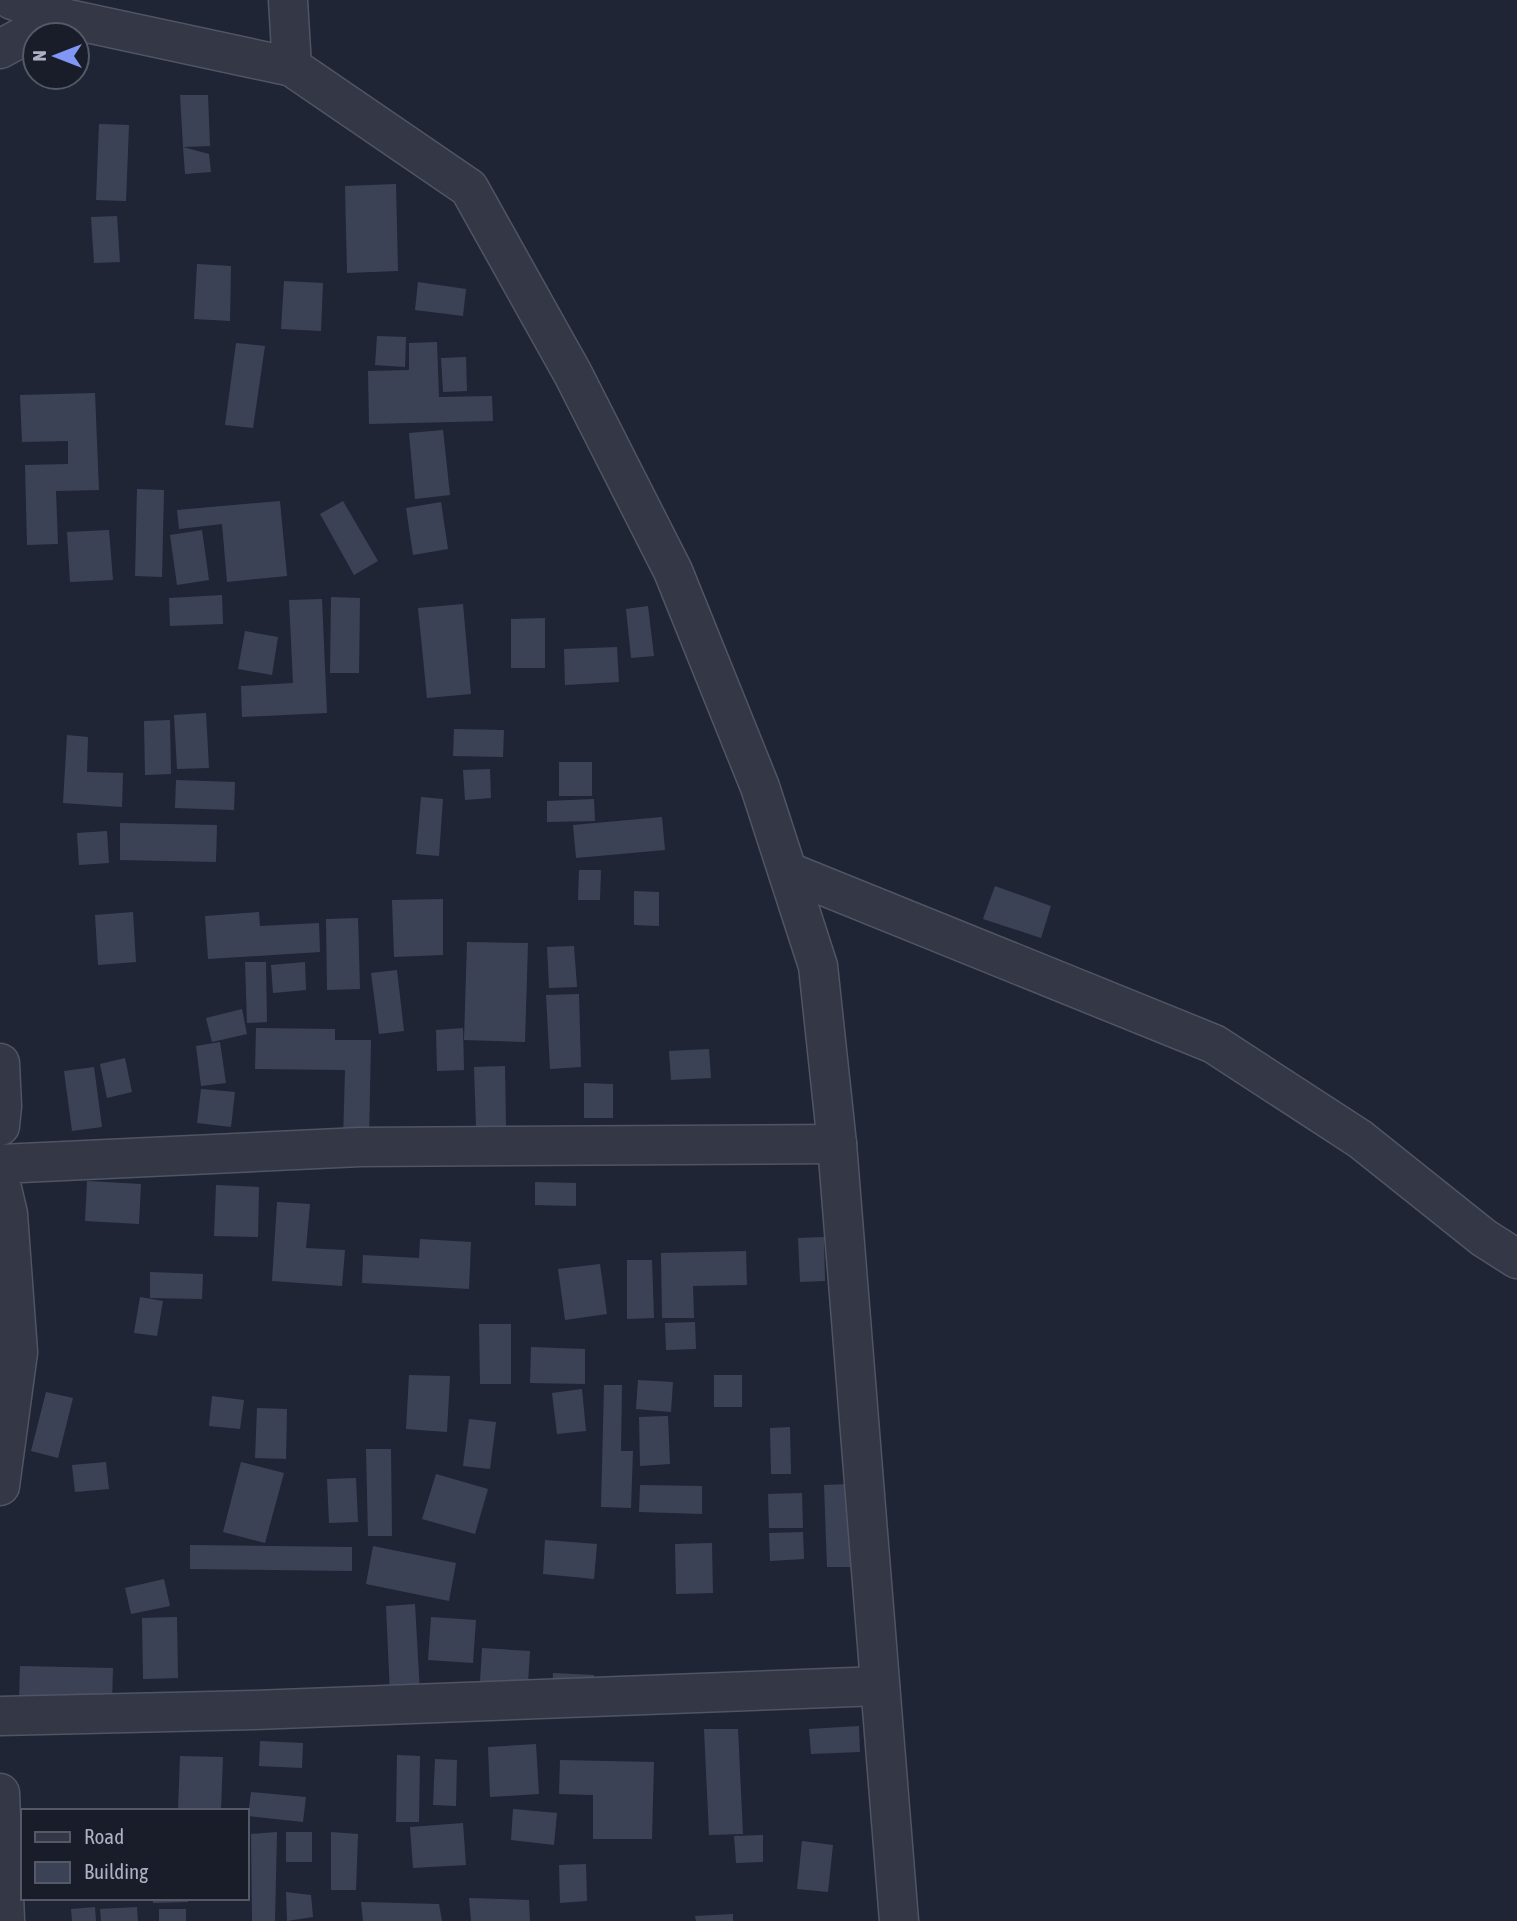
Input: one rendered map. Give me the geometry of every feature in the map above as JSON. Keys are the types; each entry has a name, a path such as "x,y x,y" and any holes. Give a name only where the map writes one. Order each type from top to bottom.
{"street":[{"path":"12,0 59,17 292,67 469,188 573,374 673,571 760,787 818,966 837,1144 899,1921"},
{"path":"288,0 292,67"},
{"path":"0,49 59,17"},
{"path":"789,872 1214,1044 1360,1139 1484,1238 1517,1259"},
{"path":"0,1063 0,1126"},
{"path":"0,1164 360,1147 837,1144"},
{"path":"0,1180 8,1214 18,1352 0,1486"},
{"path":"0,1716 254,1710 880,1686"},
{"path":"0,1793 5,1921"}],"building":[{"path":"180,95 208,95 210,146 183,147"},
{"path":"99,124 129,125 126,201 96,200"},
{"path":"183,147 209,154 211,172 185,174"},
{"path":"396,184 398,271 347,273 345,186"},
{"path":"117,216 120,262 94,263 91,217"},
{"path":"197,264 231,266 230,321 194,319"},
{"path":"284,281 323,283 321,331 281,329"},
{"path":"418,282 466,289 463,316 415,310"},
{"path":"377,336 406,337 405,367 375,365"},
{"path":"437,342 439,397 492,396 493,421 369,424 368,371 409,370 409,343"},
{"path":"236,343 265,346 253,428 225,425"},
{"path":"466,357 467,391 443,392 441,358"},
{"path":"95,393 99,490 56,491 58,544 27,545 25,465 68,464 68,441 22,442 20,395"},
{"path":"443,430 450,495 415,499 409,433"},
{"path":"137,489 164,490 162,577 135,576"},
{"path":"280,501 287,576 227,582 222,524 179,529 177,510"},
{"path":"343,501 378,561 354,575 320,514"},
{"path":"441,502 448,549 413,555 406,508"},
{"path":"109,530 113,580 70,582 67,532"},
{"path":"202,530 209,580 177,585 170,535"},
{"path":"222,595 223,624 170,626 169,598"},
{"path":"331,597 360,598 359,673 330,673"},
{"path":"322,599 327,713 242,717 241,686 293,683 289,600"},
{"path":"463,604 471,694 427,698 418,608"},
{"path":"648,606 654,656 631,658 626,609"},
{"path":"545,618 545,668 511,668 511,619"},
{"path":"245,631 278,637 272,675 238,669"},
{"path":"617,647 619,682 565,685 564,649"},
{"path":"206,713 209,768 177,769 174,715"},
{"path":"170,720 171,774 145,775 144,721"},
{"path":"454,729 504,730 503,757 453,756"},
{"path":"67,735 88,737 87,772 123,773 122,807 63,803"},
{"path":"559,762 592,762 592,796 559,796"},
{"path":"490,769 491,798 465,800 463,770"},
{"path":"176,780 235,782 234,810 175,808"},
{"path":"421,797 443,799 439,856 416,854"},
{"path":"594,799 595,821 547,822 547,801"},
{"path":"662,817 665,850 576,858 573,825"},
{"path":"120,823 217,825 216,862 120,860"},
{"path":"107,831 109,863 79,865 77,833"},
{"path":"579,870 601,870 600,900 578,900"},
{"path":"995,886 1051,906 1041,938 983,919"},
{"path":"634,891 659,892 659,926 634,925"},
{"path":"443,899 443,955 394,957 392,900"},
{"path":"133,912 136,962 98,965 95,915"},
{"path":"259,912 260,926 319,923 320,952 208,959 205,916"},
{"path":"358,918 360,989 327,990 326,919"},
{"path":"467,942 528,943 525,1042 464,1040"},
{"path":"574,946 577,987 549,988 547,947"},
{"path":"245,962 266,962 267,1022 247,1023"},
{"path":"305,962 306,990 273,993 271,965"},
{"path":"397,970 404,1031 379,1034 371,973"},
{"path":"579,994 581,1067 550,1069 546,995"},
{"path":"242,1009 247,1034 212,1042 206,1018"},
{"path":"256,1028 335,1029 335,1040 371,1040 369,1142 343,1141 345,1070 255,1069"},
{"path":"463,1028 464,1070 437,1071 436,1030"},
{"path":"220,1042 226,1083 201,1086 196,1046"},
{"path":"709,1049 711,1078 671,1080 669,1051"},
{"path":"125,1058 132,1092 107,1098 100,1064"},
{"path":"505,1066 506,1127 476,1127 474,1067"},
{"path":"94,1067 102,1127 72,1131 64,1071"},
{"path":"584,1083 613,1084 613,1118 584,1118"},
{"path":"201,1089 235,1092 231,1127 197,1123"},
{"path":"87,1181 141,1184 139,1224 85,1221"},
{"path":"535,1182 576,1183 576,1206 535,1205"},
{"path":"216,1185 259,1187 258,1237 214,1236"},
{"path":"277,1202 310,1204 306,1248 345,1250 342,1286 272,1281"},
{"path":"824,1237 825,1281 800,1282 798,1238"},
{"path":"420,1239 471,1242 469,1289 362,1283 363,1255 419,1258"},
{"path":"746,1251 747,1285 693,1286 694,1318 662,1318 661,1253"},
{"path":"627,1260 652,1260 654,1318 627,1319"},
{"path":"600,1264 607,1314 565,1320 558,1269"},
{"path":"150,1272 203,1274 202,1299 150,1298"},
{"path":"140,1297 163,1301 157,1336 134,1333"},
{"path":"695,1322 696,1349 666,1350 665,1323"},
{"path":"479,1324 511,1324 511,1384 480,1384"},
{"path":"531,1347 585,1349 585,1384 530,1383"},
{"path":"409,1375 450,1376 447,1432 406,1429"},
{"path":"714,1375 742,1375 742,1407 714,1407"},
{"path":"638,1380 673,1382 671,1412 636,1409"},
{"path":"604,1385 622,1385 621,1451 633,1451 631,1508 601,1507"},
{"path":"582,1389 586,1431 557,1434 552,1393"},
{"path":"46,1392 73,1398 58,1458 31,1451"},
{"path":"212,1396 244,1400 240,1429 209,1426"},
{"path":"257,1408 287,1409 286,1459 255,1458"},
{"path":"668,1416 670,1464 640,1466 639,1417"},
{"path":"469,1419 496,1422 490,1469 463,1466"},
{"path":"790,1427 791,1474 771,1474 770,1428"},
{"path":"366,1449 391,1449 392,1536 368,1536"},
{"path":"106,1462 109,1489 75,1492 72,1465"},
{"path":"241,1462 284,1473 265,1543 223,1532"},
{"path":"436,1474 488,1489 475,1534 422,1519"},
{"path":"356,1478 358,1522 329,1523 327,1479"},
{"path":"849,1484 852,1567 827,1567 824,1485"},
{"path":"640,1485 702,1486 702,1514 639,1512"},
{"path":"802,1493 803,1528 769,1528 768,1494"},
{"path":"803,1532 804,1559 770,1561 769,1533"},
{"path":"545,1540 597,1544 594,1579 543,1574"},
{"path":"712,1543 713,1593 676,1594 675,1544"},
{"path":"190,1545 352,1547 352,1571 190,1569"},
{"path":"373,1546 456,1563 449,1601 366,1584"},
{"path":"164,1579 170,1606 131,1614 125,1588"},
{"path":"415,1604 420,1693 390,1695 386,1606"},
{"path":"177,1617 178,1678 143,1679 142,1618"},
{"path":"431,1617 476,1620 473,1663 428,1660"},
{"path":"482,1648 530,1651 527,1700 479,1698"},
{"path":"20,1666 113,1668 112,1702 19,1700"},
{"path":"553,1673 594,1675 593,1698 552,1696"},
{"path":"859,1726 860,1752 811,1754 809,1729"},
{"path":"704,1729 738,1729 743,1834 709,1835"},
{"path":"260,1741 303,1743 302,1768 259,1766"},
{"path":"536,1744 539,1794 490,1797 488,1747"},
{"path":"397,1755 420,1756 419,1822 396,1822"},
{"path":"180,1756 223,1757 221,1809 178,1809"},
{"path":"435,1759 457,1760 456,1806 433,1805"},
{"path":"560,1760 654,1762 652,1839 593,1839 593,1795 559,1794"},
{"path":"251,1792 306,1797 303,1822 248,1816"},
{"path":"513,1809 557,1813 554,1845 511,1840"},
{"path":"463,1823 466,1865 413,1868 410,1827"},
{"path":"277,1832 275,1921 252,1921 251,1834"},
{"path":"286,1832 312,1832 312,1862 286,1862"},
{"path":"331,1832 358,1834 356,1890 331,1890"},
{"path":"763,1835 763,1862 736,1863 734,1836"},
{"path":"802,1841 833,1845 828,1892 797,1889"},
{"path":"586,1864 587,1901 560,1903 559,1865"},
{"path":"286,1892 311,1895 313,1917 287,1921"},
{"path":"469,1898 529,1900 530,1921 471,1921"},
{"path":"152,1900 188,1900 188,1902 153,1903"},
{"path":"361,1902 439,1904 442,1921 363,1921"},
{"path":"95,1907 96,1921 72,1921 71,1909"},
{"path":"137,1907 138,1921 101,1921 100,1909"},
{"path":"159,1909 186,1909 186,1921 159,1921"},
{"path":"733,1914 733,1921 696,1921 695,1916"}]}
